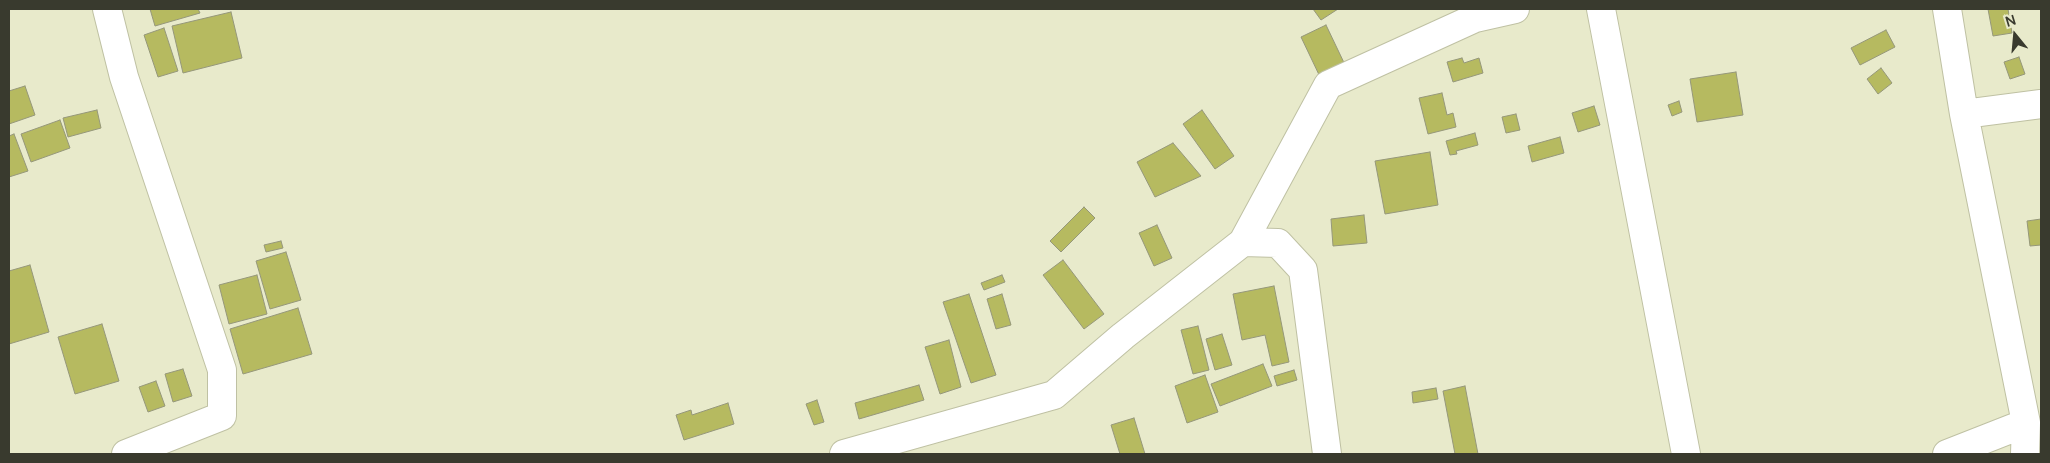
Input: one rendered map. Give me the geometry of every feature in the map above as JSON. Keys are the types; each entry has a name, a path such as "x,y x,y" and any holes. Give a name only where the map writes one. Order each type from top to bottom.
{"street":[{"path":"107,9 124,77 222,370 222,416 140,451"},
{"path":"844,454 1054,395 1123,336 1243,242 1328,85 1475,18 1515,9"},
{"path":"1601,9 1686,454"},
{"path":"1947,9 1964,114 2026,423 2025,454"},
{"path":"1964,114 2041,104"},
{"path":"1243,242 1278,243 1303,270 1327,454"},
{"path":"1947,454 2026,423"}],"building":[{"path":"150,9 198,9 200,13 155,26"},
{"path":"1313,9 1338,9 1321,20"},
{"path":"1988,9 2008,9 2012,33 1993,36"},
{"path":"231,12 242,58 183,73 172,26"},
{"path":"1326,25 1347,69 1322,81 1301,37"},
{"path":"164,28 178,71 158,77 144,35"},
{"path":"1886,30 1895,47 1860,65 1851,48"},
{"path":"2019,57 2025,74 2010,79 2004,62"},
{"path":"1462,58 1464,63 1479,58 1483,73 1453,82 1447,62"},
{"path":"1881,68 1892,83 1878,94 1867,79"},
{"path":"1736,72 1743,115 1697,122 1690,79"},
{"path":"25,86 35,115 9,124 9,91"},
{"path":"1442,93 1447,115 1453,113 1456,127 1428,134 1419,98"},
{"path":"1679,101 1682,112 1672,116 1668,105"},
{"path":"1594,106 1600,125 1578,132 1572,113"},
{"path":"97,110 101,128 68,137 63,118"},
{"path":"1202,110 1234,156 1215,169 1183,124"},
{"path":"1516,114 1520,130 1506,133 1502,117"},
{"path":"60,120 70,148 31,162 21,134"},
{"path":"1475,133 1478,145 1456,151 1457,154 1450,155 1446,141"},
{"path":"14,134 28,171 9,177 9,136"},
{"path":"1560,137 1564,153 1532,162 1528,146"},
{"path":"1173,143 1201,176 1155,197 1137,162"},
{"path":"1430,152 1438,205 1385,214 1375,161"},
{"path":"1084,207 1095,218 1061,252 1050,241"},
{"path":"1364,215 1367,243 1333,246 1331,219"},
{"path":"2041,219 2041,245 2030,246 2027,221"},
{"path":"1157,225 1172,258 1154,266 1139,233"},
{"path":"281,241 283,248 266,252 264,245"},
{"path":"286,252 301,300 270,309 256,261"},
{"path":"1063,260 1104,314 1084,329 1043,275"},
{"path":"30,265 49,332 9,344 9,271"},
{"path":"257,275 267,314 229,324 219,285"},
{"path":"1002,275 1005,282 984,290 981,283"},
{"path":"1274,286 1289,362 1272,366 1265,335 1242,340 1233,294"},
{"path":"969,294 996,375 971,383 943,302"},
{"path":"1002,294 1011,325 996,329 987,299"},
{"path":"298,308 312,354 243,374 230,329"},
{"path":"102,324 119,381 75,394 58,337"},
{"path":"1198,326 1209,370 1193,374 1181,330"},
{"path":"1222,334 1232,365 1215,370 1206,339"},
{"path":"949,340 961,387 940,394 925,347"},
{"path":"1263,364 1272,386 1220,406 1211,384"},
{"path":"183,369 192,396 173,402 165,374"},
{"path":"1294,370 1297,380 1277,386 1274,376"},
{"path":"1205,375 1218,412 1187,423 1175,386"},
{"path":"156,381 165,406 148,412 139,387"},
{"path":"919,385 924,400 859,419 855,403"},
{"path":"1465,386 1478,454 1455,454 1443,391"},
{"path":"1436,388 1438,399 1413,403 1412,392"},
{"path":"817,400 824,422 814,425 806,404"},
{"path":"728,403 734,424 684,440 676,415 691,410 692,415"},
{"path":"1134,418 1145,454 1120,454 1111,425"}]}
